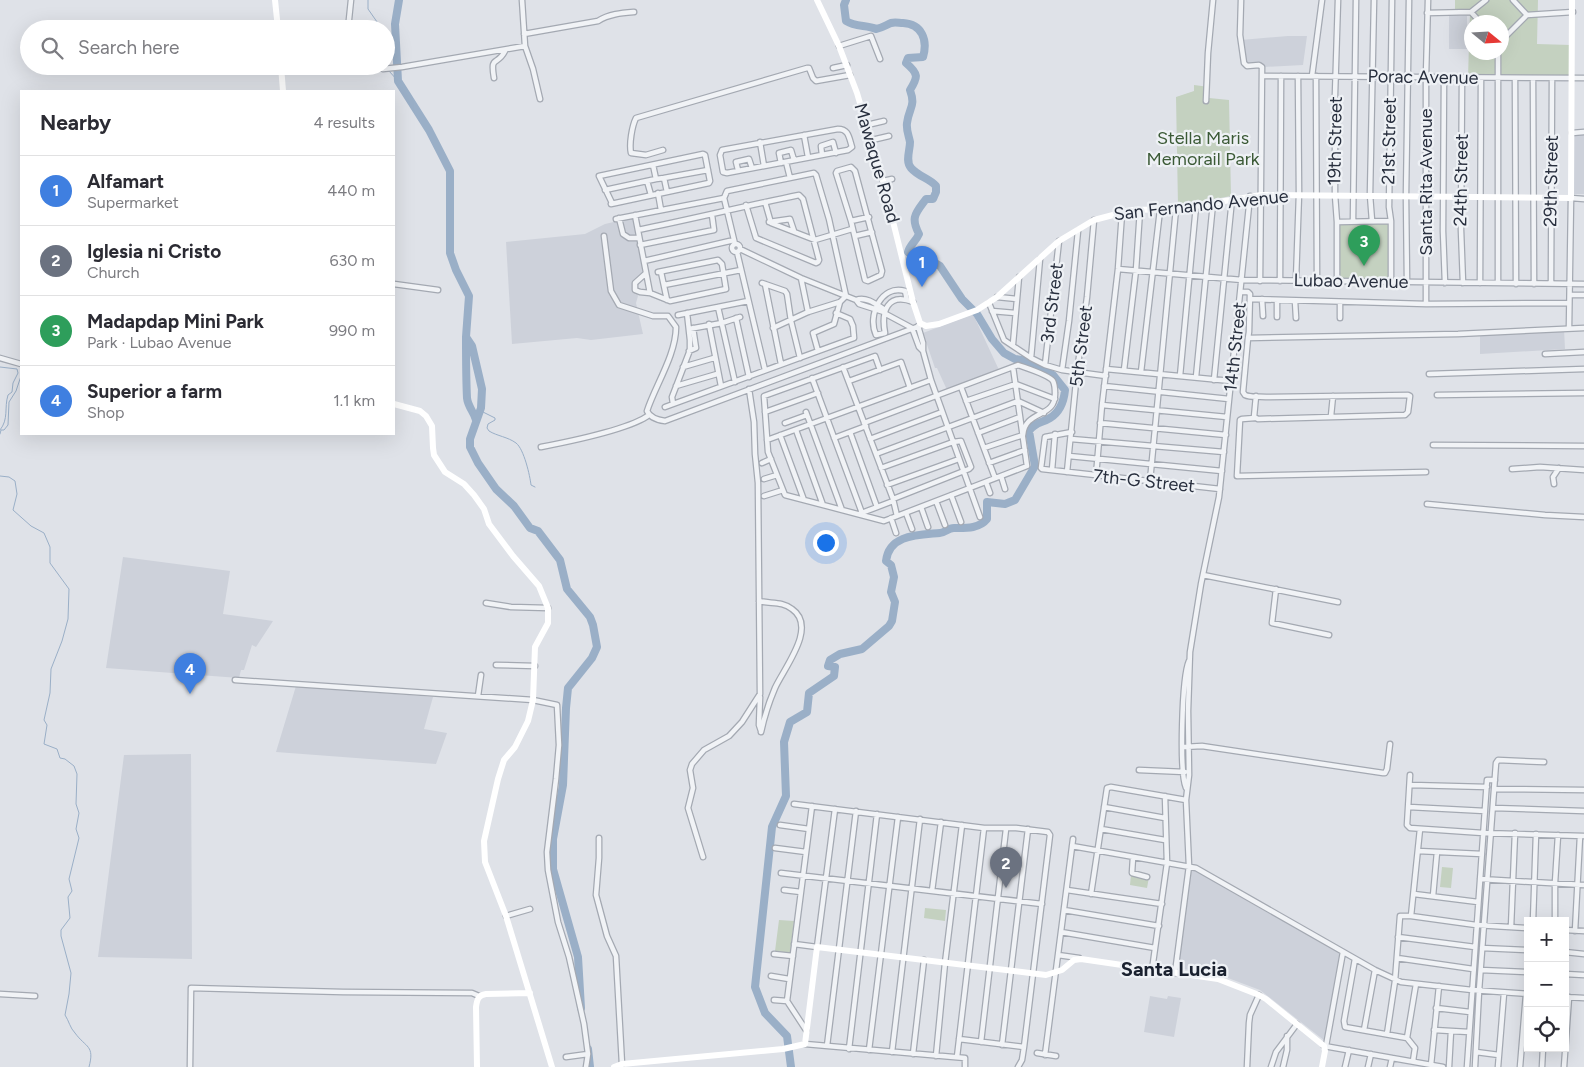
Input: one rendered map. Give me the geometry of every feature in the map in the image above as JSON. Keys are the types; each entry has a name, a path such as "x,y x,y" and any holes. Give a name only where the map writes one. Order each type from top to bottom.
{"street":[{"path":"276,0 277,20"},
{"path":"349,20 351,0"},
{"path":"522,0 525,46 534,69 540,99"},
{"name":"Mawaque Road","path":"817,0 847,65 872,140 883,180 910,301 919,327"},
{"path":"1206,101 1213,0"},
{"path":"1241,0 1240,35 1244,63 1247,66 1260,65 1262,76 1260,280"},
{"path":"1317,282 1314,76 1322,0"},
{"name":"19th Street","path":"1337,281 1337,222 1334,195 1338,0"},
{"path":"1353,221 1356,0"},
{"path":"1372,221 1370,196 1374,0"},
{"name":"21st Street","path":"1391,282 1389,196 1392,0"},
{"path":"1408,282 1406,196 1409,0"},
{"name":"Santa Rita Avenue","path":"1426,304 1428,0"},
{"path":"1427,13 1471,12 1486,0"},
{"path":"1513,0 1527,15"},
{"path":"1569,328 1572,198 1572,0"},
{"path":"524,34 598,21 618,14 634,12"},
{"path":"1471,12 1474,15"},
{"path":"1509,33 1527,15 1572,12"},
{"path":"839,46 871,36 880,59"},
{"path":"395,67 505,51 525,46"},
{"path":"494,78 493,62 502,56 505,51"},
{"path":"1498,60 1498,283"},
{"path":"833,68 847,65"},
{"path":"663,150 646,155 631,153 629,144 636,118 807,68 809,68 816,81 850,75"},
{"path":"282,75 283,90"},
{"name":"Porac Avenue","path":"1262,76 1584,78"},
{"path":"1280,281 1281,76"},
{"path":"1296,280 1299,194 1298,76"},
{"path":"1444,77 1443,232 1445,283"},
{"name":"24th Street","path":"1462,78 1461,230 1463,283"},
{"path":"1480,283 1481,78"},
{"path":"1516,78 1516,284"},
{"path":"1533,79 1534,284"},
{"name":"29th Street","path":"1551,283 1552,79"},
{"path":"867,124 884,120"},
{"path":"844,129 847,131 852,147 836,153 723,172 720,152 760,142 844,129"},
{"path":"1572,133 1584,132"},
{"path":"804,135 808,157"},
{"path":"872,140 889,136"},
{"path":"760,142 764,166"},
{"path":"822,155 821,146 833,142 836,153"},
{"path":"781,163 779,153 791,150 794,160"},
{"path":"703,154 705,155 710,181 709,183 611,203 599,176 653,165 703,154"},
{"path":"738,170 736,162 749,159 752,168"},
{"path":"786,162 790,178"},
{"path":"653,165 656,179"},
{"path":"854,168 869,217 882,271 881,275 868,282 865,280 851,221 836,174 837,171 854,168"},
{"path":"605,190 708,170"},
{"path":"846,296 833,235 814,173 727,191 724,198 735,242 732,246 733,251 738,250 801,278 846,296 856,300 859,304 876,307 919,327"},
{"path":"664,178 667,192"},
{"path":"883,180 892,179"},
{"path":"647,181 650,195"},
{"path":"658,194 662,210"},
{"name":"San Fernando Avenue","path":"919,327 977,310 997,297 1059,241 1094,220 1122,213 1140,210 1176,209 1261,195 1550,196 1584,198"},
{"path":"638,230 712,215 746,205 801,196 815,240 819,260 816,263 756,238 746,205"},
{"name":"14th Street","path":"1186,710 1191,667 1189,660 1191,641 1220,489 1250,196"},
{"path":"639,238 629,238 623,234 618,218 724,198"},
{"path":"1214,380 1232,199"},
{"path":"765,202 769,222"},
{"path":"1196,378 1213,203"},
{"path":"1180,376 1196,206"},
{"path":"1150,481 1176,209"},
{"path":"1124,370 1136,270 1140,210"},
{"path":"1142,372 1160,210"},
{"path":"1096,476 1100,423 1118,269 1122,213"},
{"path":"640,245 714,230 712,215"},
{"path":"635,216 650,293"},
{"path":"769,222 790,217 794,231"},
{"path":"851,221 869,217"},
{"name":"5th Street","path":"1067,472 1094,220"},
{"path":"1337,222 1391,220"},
{"path":"769,222 815,240 852,229"},
{"path":"1062,370 1078,231"},
{"path":"855,236 872,232"},
{"path":"604,236 611,291 619,305 653,316 668,316 676,327 668,361 647,411 649,415"},
{"name":"3rd Street","path":"1044,365 1059,241"},
{"path":"644,261 735,242"},
{"path":"738,250 765,370"},
{"path":"1031,358 1040,259"},
{"path":"645,274 635,283 633,288 637,291 650,293 667,300 670,301 724,290 727,286 722,264 718,260 659,272 667,300"},
{"name":"Lubao Avenue","path":"1118,269 1242,280 1584,284"},
{"path":"664,285 741,270"},
{"path":"1013,344 1019,277"},
{"path":"801,278 808,312"},
{"path":"781,364 764,283 785,291 800,358"},
{"path":"395,284 438,290"},
{"path":"885,336 875,334 873,326 876,307 887,294 898,290 905,291 910,301"},
{"path":"1240,292 1249,293 1250,300 1243,392 1248,397 1408,394 1410,396 1407,414 1242,419 1240,420 1236,476 1426,472"},
{"path":"1570,294 1584,295"},
{"path":"818,351 813,333 832,325 840,302 846,296"},
{"path":"997,297 1017,299"},
{"path":"885,336 884,312 892,302 898,299 910,301"},
{"path":"1262,299 1263,316"},
{"path":"1250,300 1426,304 1569,303"},
{"path":"1277,300 1277,316"},
{"path":"678,315 748,301"},
{"path":"1295,301 1296,318"},
{"path":"773,328 808,312 840,302"},
{"path":"1340,302 1340,318"},
{"path":"989,303 1004,340 1007,343 1013,344 1031,358 1044,365 1062,370 1106,376"},
{"path":"718,307 735,382"},
{"path":"992,311 1015,313"},
{"path":"673,404 671,400 689,351 691,328 687,313"},
{"path":"665,407 854,338 850,319 836,313"},
{"path":"691,328 722,323 738,318 750,377"},
{"path":"709,324 717,374 721,386"},
{"path":"649,415 665,420 885,336 919,327"},
{"path":"919,327 922,351 936,396 980,516"},
{"path":"1248,338 1458,334 1584,328"},
{"path":"1545,354 1584,352"},
{"path":"880,370 875,356 764,396 768,452 785,495 884,521 1027,466 1013,367"},
{"path":"0,358 20,364"},
{"path":"683,367 714,358"},
{"path":"850,382 901,362 910,388"},
{"path":"834,438 865,424 1018,365 1051,379 1055,384 1055,403 1047,411 1034,416 1027,423 1023,436"},
{"path":"844,367 888,485 897,516"},
{"path":"1106,368 1231,381"},
{"path":"1429,374 1584,369"},
{"path":"676,386 717,374"},
{"path":"812,378 860,514"},
{"path":"768,440 931,380"},
{"path":"966,401 1015,384 1055,399"},
{"path":"1104,386 1229,399"},
{"path":"961,387 995,478"},
{"path":"749,389 754,422 758,483 759,725 761,732 775,689 798,646 802,624 799,616 792,609 781,603 759,601"},
{"path":"765,412 818,393"},
{"path":"1438,395 1584,393"},
{"path":"1256,396 1254,417 1256,418"},
{"path":"1331,416 1333,396"},
{"path":"876,454 1018,401 1044,413"},
{"path":"395,404 420,411 426,416 432,426 434,455 445,472 464,484 474,495 484,509 489,524 539,586 548,608 548,623 535,647 533,700 528,722 516,747 504,760 484,841 485,862 506,916 552,1067"},
{"path":"1102,405 1227,417"},
{"path":"870,439 942,412"},
{"path":"785,423 807,414 842,510"},
{"path":"541,447 634,424 649,415"},
{"path":"978,433 1020,417"},
{"path":"1100,423 1226,435"},
{"path":"796,430 824,505"},
{"path":"850,432 877,507"},
{"path":"1055,434 1052,470 1041,468 1044,437 1055,434 1072,432"},
{"path":"780,436 804,500"},
{"path":"984,448 1023,436"},
{"path":"1071,439 1224,452"},
{"path":"860,514 963,472 970,467 961,441 953,442 881,468"},
{"path":"1433,445 1584,446"},
{"path":"989,463 1024,450"},
{"path":"1069,456 1222,471"},
{"path":"762,463 771,459"},
{"path":"888,485 959,459"},
{"path":"1512,469 1559,468 1584,470"},
{"path":"1554,484 1553,477 1559,468"},
{"name":"7th-G Street","path":"1052,470 1220,489"},
{"path":"764,480 777,475"},
{"path":"1001,476 1005,489"},
{"path":"986,482 990,494"},
{"path":"764,496 783,490"},
{"path":"952,495 962,522"},
{"path":"936,501 945,525"},
{"path":"1427,504 1545,515 1584,516"},
{"path":"921,507 928,526"},
{"path":"906,512 912,529"},
{"path":"890,518 896,533"},
{"path":"1203,575 1338,602"},
{"path":"1276,590 1272,623 1329,635"},
{"path":"486,603 548,608"},
{"path":"496,665 534,666"},
{"path":"478,696 481,675"},
{"path":"235,680 533,700 555,704 558,708 559,744 547,852 548,870 558,922 569,957 584,1024 588,1054 586,1067"},
{"path":"703,857 688,808 693,788 690,770 692,764 704,750 729,736 742,722 760,694"},
{"path":"1175,973 1189,866 1186,789 1189,772 1186,710"},
{"path":"1186,710 1183,747 1183,772 1186,789"},
{"path":"1183,747 1198,745 1385,773 1390,744"},
{"path":"1475,1067 1496,763 1498,760 1544,762"},
{"path":"1139,770 1189,772"},
{"path":"1410,775 1408,826 1420,829 1483,833 1582,836 1575,930"},
{"path":"1467,1067 1487,788 1488,779 1495,780"},
{"path":"1411,785 1487,788"},
{"path":"1091,894 1106,790 1108,787 1186,800"},
{"path":"1495,789 1584,790"},
{"path":"1152,970 1166,863 1165,796"},
{"path":"794,804 984,828 1028,829 1048,832 1050,835 1024,1047 1022,1060 1018,1067"},
{"path":"806,1030 787,1001 812,806"},
{"path":"1104,807 1165,818"},
{"path":"1408,807 1485,811"},
{"path":"1494,808 1584,811"},
{"path":"805,1044 835,809"},
{"path":"827,1046 856,811"},
{"path":"849,1048 877,814"},
{"path":"869,1050 898,817"},
{"path":"892,1052 920,819"},
{"path":"932,891 941,822"},
{"path":"780,825 808,829"},
{"path":"936,1056 962,825"},
{"path":"957,1057 984,828"},
{"path":"981,1042 1006,829"},
{"path":"1002,1044 1028,829"},
{"path":"1101,829 1165,840"},
{"path":"1411,916 1420,829"},
{"path":"1512,927 1515,833"},
{"path":"1533,917 1536,834"},
{"path":"1555,917 1558,835"},
{"path":"598,838 599,858 596,895 607,936 616,956 622,1064"},
{"path":"1044,1055 1073,839"},
{"path":"1072,846 1196,868 1395,980 1479,991 1524,994"},
{"path":"775,848 806,852"},
{"path":"1418,851 1482,854"},
{"path":"1433,896 1437,852"},
{"path":"1133,857 1132,873 1147,877"},
{"path":"781,873 1042,904"},
{"path":"1480,879 1584,885"},
{"path":"784,890 801,892"},
{"path":"1066,890 1162,904"},
{"path":"1414,894 1478,902"},
{"path":"506,916 530,910"},
{"path":"1064,910 1159,926"},
{"path":"1387,1034 1395,980 1400,916 1476,925 1524,928"},
{"path":"1569,930 1584,931"},
{"path":"1062,932 1155,948"},
{"path":"1398,937 1475,947"},
{"path":"794,944 1046,975 1062,970 1074,960 1081,958"},
{"path":"1482,948 1524,950"},
{"path":"1322,1067 1343,952"},
{"path":"1569,952 1584,954"},
{"path":"774,954 792,956"},
{"path":"1058,955 1218,979 1259,995 1325,1046 1443,1067"},
{"path":"1396,958 1473,969"},
{"path":"1355,959 1345,1026 1408,1038"},
{"path":"913,1054 924,960"},
{"path":"1364,1030 1375,970"},
{"path":"1481,970 1524,972"},
{"path":"1569,974 1584,975"},
{"path":"771,976 789,979"},
{"path":"1413,1063 1415,1048 1408,1038 1416,984"},
{"path":"1434,1066 1434,1030 1439,986"},
{"path":"190,1067 191,988 472,993 479,996 486,994 530,993"},
{"path":"1498,1067 1504,993"},
{"path":"0,994 35,996"},
{"path":"1247,1067 1250,1015 1259,995"},
{"path":"477,1067 476,1007 479,996"},
{"path":"1569,997 1584,998"},
{"path":"774,1000 787,1001"},
{"path":"1520,1067 1526,1007"},
{"path":"1564,1067 1567,1007"},
{"path":"1436,1008 1470,1012"},
{"path":"1271,1067 1276,1052 1297,1024"},
{"path":"1434,1030 1469,1032"},
{"path":"1449,1067 1450,1031"},
{"path":"1283,1067 1288,1050 1288,1036"},
{"path":"959,1039 1024,1047"},
{"path":"614,1067 622,1064 787,1048 805,1044 964,1058 965,1067"},
{"path":"1345,1067 1349,1050"},
{"path":"1476,1052 1499,1055"},
{"path":"1542,1067 1544,1052"},
{"path":"566,1057 588,1054"},
{"path":"1037,1054 1056,1056"},
{"path":"1368,1067 1371,1054"},
{"path":"1390,1067 1392,1058"}],"shaded area":[{"path":"1449,16 1464,16 1464,49 1449,49"},
{"path":"1307,36 1303,65 1264,67 1261,64 1246,66 1241,40"},
{"path":"1573,134 1584,134 1584,194 1572,194"},
{"path":"635,217 646,278 635,288 638,296 636,303 643,334 591,340 577,338 512,344 506,242 585,234 605,224"},
{"path":"973,314 999,370 947,390 937,368 935,368 923,333"},
{"path":"1564,329 1565,349 1480,354 1480,334"},
{"path":"123,557 230,571 223,614 273,621 256,647 252,645 244,670 241,670 239,678 106,668"},
{"path":"296,686 433,697 424,729 447,733 436,764 276,752"},
{"path":"191,754 192,959 98,957 124,755"},
{"path":"1190,867 1341,953 1325,1041 1260,990 1220,975 1177,968"},
{"path":"1150,996 1167,999 1168,996 1181,998 1174,1037 1144,1032"}],"green space":[{"path":"1455,0 1538,0 1537,44 1571,45 1571,78 1468,77 1469,60 1509,60 1509,15 1470,15 1470,13 1455,12"},
{"name":"Stella Maris Memorail Park","path":"1194,85 1209,87 1209,98 1229,100 1231,196 1178,206 1176,97 1194,91"},
{"path":"1391,221 1391,282 1337,281 1337,222"},
{"path":"1442,867 1453,868 1451,888 1440,887"},
{"path":"1131,875 1149,877 1147,888 1130,885"},
{"path":"925,908 946,910 945,921 924,918"},
{"path":"779,920 794,921 790,953 775,951"}],"waterway":[{"path":"368,0 368,9 376,20"},
{"path":"399,0 395,24 398,81 429,130 450,171 450,253 469,296 466,337 472,346 482,389 481,408 470,439 470,447 478,463 496,489 514,506 530,528 538,531 560,560 567,589 590,617 597,647 592,658 568,688 563,785 553,839 553,869 578,957 581,1008"},
{"path":"791,1067 787,1036 765,1013 755,987 772,827 786,796 784,742 790,722 807,712 809,693 834,676 835,667 828,666 830,660 840,654 862,649 889,626 892,621 895,602 891,592 894,577 891,565 886,561 888,552 899,541 906,538 942,533 952,528 967,528 980,525 987,519 987,502 1005,504 1015,500 1035,466 1029,431 1034,426 1050,418 1059,409 1065,390 1053,375 1027,361 1015,359 1004,353 992,339 977,314 962,299 940,266 917,259 908,252 919,234 916,228 915,215 926,199 933,199 936,192 936,186 914,171 909,165 908,159 910,142 907,126 912,104 910,90 916,76 906,63 908,58 923,57 924,39 919,30 910,24 892,23 876,29 850,23 846,21 844,5 846,0"},
{"path":"393,75 398,81"},
{"path":"466,337 467,398 476,420"},
{"path":"0,367 17,369 18,373 13,383 12,392 8,395 5,418 0,430"},
{"path":"0,434 1,430 4,430 8,425 9,402 16,391 20,379"},
{"path":"481,408 483,412 495,418 495,420 488,424 487,428 489,431 513,441 519,446 526,463 531,485 535,487"},
{"path":"0,476 9,477 15,481 17,494 13,510 31,526 44,533 50,547 50,563 69,589 68,619 51,669 50,693 44,720 47,725 44,744 57,749 60,758 65,759 74,766 77,774 76,804 79,813 76,829 79,838 69,879 72,891 68,897 70,918 61,930 61,936 71,973 65,1015 73,1031 90,1051 91,1060 89,1067"},
{"path":"588,1049 590,1067"}],"place":[{"name":"Madapdap Mini Park","path":"1364,266"},
{"name":"Alfamart","path":"922,287"},
{"name":"Superior a farm","path":"190,694"},
{"name":"Iglesia ni Cristo","path":"1006,888"}],"district":[{"name":"Santa Lucia","path":"1174,969"}]}
